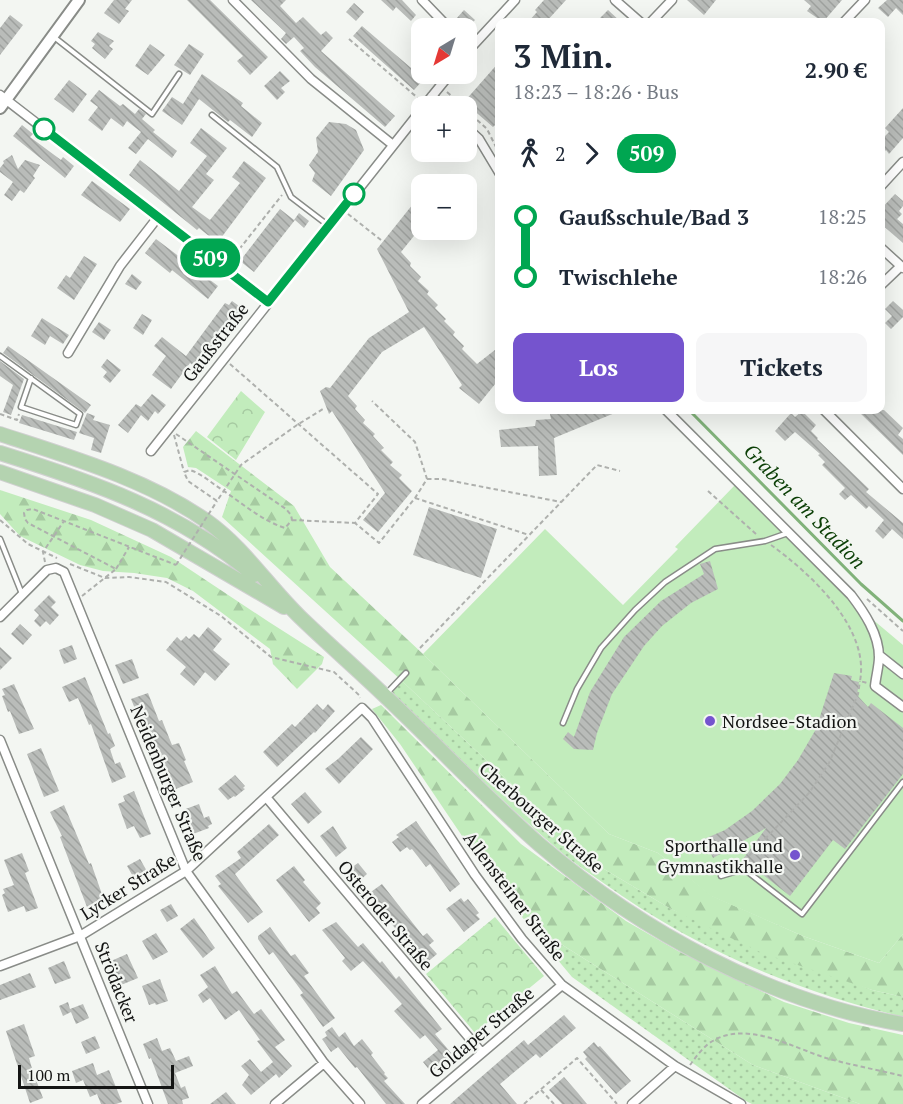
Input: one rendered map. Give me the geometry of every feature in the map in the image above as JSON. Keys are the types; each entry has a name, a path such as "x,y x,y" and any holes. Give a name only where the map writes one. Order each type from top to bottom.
{"main road":[{"name":"Cherbourger Straße","path":"0,434 131,481 191,511 232,541 297,615 385,695 540,845 590,885 645,921 704,955 766,984 849,1011 903,1024"},
{"path":"0,453 93,483 168,517 229,555 272,590 297,615"},
{"name":"Cherbourger Straße","path":"0,472 95,505 152,530 297,615"}],"street":[{"path":"79,0 2,101 268,302"},
{"path":"233,0 311,79 393,145"},
{"path":"422,0 439,18"},
{"path":"498,18 515,0"},
{"path":"615,0 635,18"},
{"path":"655,18 672,0"},
{"path":"848,18 865,0"},
{"path":"477,40 495,21"},
{"name":"Gaußstraße","path":"432,96 440,86"},
{"name":"Gaußstraße","path":"151,451 411,123"},
{"path":"477,137 495,166"},
{"path":"885,182 903,162"},
{"path":"68,353 120,266 158,217"},
{"path":"885,252 902,267 885,282"},
{"path":"670,414 851,595 864,613 875,638 879,655 875,686 903,707"},
{"path":"828,414 903,489"},
{"name":"Neidenburger Straße","path":"22,595 47,570 56,568 64,572 186,871 324,1063 360,1104"},
{"path":"0,617 22,595"},
{"path":"879,655 903,674"},
{"name":"Lycker Straße","path":"0,966 80,936 186,871 362,708"},
{"name":"Allensteiner Straße","path":"362,708 372,718 482,884 522,939 562,985 684,1072 741,1104"},
{"name":"Strödacker","path":"0,740 148,1104"},
{"name":"Osteroder Straße","path":"266,797 482,1053"},
{"name":"Goldaper Straße","path":"422,1104 562,985"},
{"path":"274,1104 324,1063"},
{"path":"632,1104 675,1066"}],"lane":[{"path":"53,36 152,114 179,74"},
{"path":"212,115 277,167 291,197 329,226"},
{"path":"0,356 31,378 80,414 76,424 21,407 31,378"},
{"path":"563,723 577,689 601,648 635,610 665,582 715,549 765,541 788,533"},
{"path":"0,539 22,595"},
{"path":"385,695 406,673"},
{"path":"721,876 744,869 802,914 903,782"}],"path":[{"path":"349,39 412,96"},
{"path":"440,86 452,96"},
{"path":"224,268 287,188"},
{"path":"342,209 381,240"},
{"path":"224,358 297,425 378,494 355,523"},
{"path":"372,400 415,442 427,479"},
{"path":"0,414 17,420 21,407"},
{"path":"116,569 28,523 24,513 33,509 176,566 233,474 241,465 323,409"},
{"path":"217,501 188,481 173,432 285,509 291,515 292,520"},
{"path":"420,648 597,465 620,471"},
{"path":"184,472 194,471 276,525 285,528 292,520"},
{"path":"292,520 355,523 379,543 427,479"},
{"path":"427,479 442,479 561,502"},
{"path":"708,491 765,541 788,557 837,606 858,649 862,670 858,694 829,763 810,793 740,866"},
{"path":"415,498 529,536"},
{"path":"0,520 16,535 61,560"},
{"path":"43,552 64,521"},
{"path":"75,600 116,569 129,547"},
{"path":"70,564 105,578 129,577 166,582 220,616 271,657 334,672 359,695 362,708"},
{"path":"865,598 903,631"},
{"path":"861,681 875,686"},
{"path":"684,1072 709,1043 723,1037 745,1033 772,1037 830,1059 903,1076"},
{"path":"524,1104 577,1058 617,1104"},
{"path":"541,1090 554,1104"}],"green space":[{"path":"241,391 265,412 236,460 207,437"},
{"path":"196,431 294,506 330,567 609,834 658,853 712,896 803,936 879,963 903,934 903,997 872,990 762,953 671,909 599,866 402,681 222,517 231,491 196,468 188,467 183,447"},
{"path":"735,485 846,597 903,645 903,934 879,963 803,936 711,896 658,853 609,834 423,654 545,529 623,605 678,549 675,547"},
{"path":"0,490 91,520 171,557 324,657 322,664 297,689 273,664 270,649 193,591 167,578 103,571 80,565 20,536 0,514"},
{"path":"402,681 599,866 671,909 872,990 903,997 903,1017 822,994 783,980 708,947 637,906 566,856 475,774 392,693"},
{"path":"381,705 521,844 626,921 678,951 784,1002 849,1023 903,1035 903,1104 860,1104 753,1065 526,922 483,867 400,744 372,709"},
{"path":"495,917 544,976 475,1033 426,974"},
{"path":"526,922 753,1065 860,1104 752,1104 746,1101 572,977"}],"building":[{"path":"114,0 132,0 125,9 129,11 119,24 104,13"},
{"path":"187,0 210,0 268,57 250,75 237,61 243,56"},
{"path":"251,0 286,0 280,6 296,23 303,17 321,35 326,31 333,38 321,51 395,116 385,127 315,67 300,51 304,48 294,37 286,44 281,39 286,33"},
{"path":"381,0 402,0 416,15 411,18 411,21 396,7 393,11"},
{"path":"544,0 566,0 550,18 532,18 537,12 535,10"},
{"path":"687,0 716,0 704,15"},
{"path":"804,0 842,0 826,18 817,18 807,11 811,6"},
{"path":"887,0 903,0 903,15 896,8 888,17 878,8"},
{"path":"354,3 364,12 356,21 346,12"},
{"path":"464,10 473,18 457,18"},
{"path":"608,10 617,18 600,18"},
{"path":"10,15 23,25 0,55 0,28"},
{"path":"362,26 411,68 411,84 419,84 414,90 353,36"},
{"path":"98,32 114,41 109,46 113,49 105,59 92,48 95,44 91,41"},
{"path":"150,44 165,55 148,75 135,66"},
{"path":"189,44 204,54 190,75 174,65"},
{"path":"495,67 495,125 493,127 477,113 477,96 469,96"},
{"path":"280,71 290,81 281,88 285,92 277,100 264,86"},
{"path":"202,74 243,103 241,106 262,123 252,137 199,99 182,125 162,111 172,97 183,104"},
{"path":"69,80 87,94 73,113 54,99"},
{"path":"99,90 135,114 139,109 146,114 142,119 155,130 153,132 177,151 172,158 148,139 136,154 128,148 141,132 127,121 123,127 111,118 102,131 88,120 98,107 90,101"},
{"path":"903,108 903,138 889,154 885,151 885,136 889,132 885,128"},
{"path":"329,122 346,124 356,130 364,150 331,196 312,181 315,173 309,165 318,152 316,138"},
{"path":"22,125 33,134 30,137 61,160 63,157 74,166 65,178 13,136"},
{"path":"201,128 227,148 206,174 214,180 192,207 210,220 240,183 232,177 244,161 266,178 221,238 226,241 221,248 199,228 197,230 129,175 140,160 179,191 207,156 190,143"},
{"path":"12,155 18,169 25,160 40,165 33,176 35,178 24,193 20,190 12,201 4,195 13,182 0,172 0,168 3,161"},
{"path":"92,181 130,209 120,222 81,195"},
{"path":"895,194 903,201 903,206 899,211 902,214 897,219 903,224 903,243 885,227 885,205"},
{"path":"411,206 411,240 401,252 421,277 418,281 429,291 427,294 438,305 435,308 455,332 453,335 464,346 462,349 477,364 495,350 495,384 479,404 459,388 462,385 424,327 382,352 348,396 357,406 355,409 365,420 363,423 375,434 373,436 384,448 381,450 393,462 390,465 402,475 399,478 412,491 378,532 363,520 385,493 332,411 329,414 320,391 326,387 330,388 369,338 409,312 377,249"},
{"path":"280,209 294,220 299,213 309,221 304,228 295,220 254,272 240,261"},
{"path":"156,239 218,286 208,299 172,270 170,273 145,253"},
{"path":"84,256 97,264 74,300 57,288 66,275 70,278"},
{"path":"132,274 142,282 136,290 125,284"},
{"path":"232,301 242,308 217,336 220,339 196,368 190,363 171,389 152,375 166,356 154,346 162,337 186,356 225,303 229,305"},
{"path":"893,301 903,310 903,317 891,329 885,323 892,316 885,309"},
{"path":"142,314 152,320 143,335 133,328"},
{"path":"42,318 69,335 63,344 50,336 45,345 31,336"},
{"path":"99,322 111,330 104,340 92,332"},
{"path":"8,346 91,405 85,413 3,353"},
{"path":"107,359 121,370 110,383 103,377 107,372 101,367"},
{"path":"0,361 24,379 11,415 3,412 13,385 0,376"},
{"path":"152,394 166,405 158,414 155,411 148,421 141,415 128,433 118,425 136,404 141,407"},
{"path":"885,411 903,428 898,435 903,439 903,455 861,414 885,414"},
{"path":"87,413 95,416 93,420 110,425 101,453 91,450 94,438 79,433"},
{"path":"550,414 612,414 554,438 557,475 539,476 538,446 501,447 499,430 535,426 536,420 551,419"},
{"path":"790,414 795,417 798,414 805,414 816,425 811,431 817,439 869,489 866,492 903,523 903,539 892,529 883,539 875,531 884,520 869,506 866,509 851,495 845,500 839,494 845,488 822,465 825,462 818,455 820,454 795,432 785,441 775,431"},
{"path":"22,415 77,432 74,440 19,423"},
{"path":"429,507 497,529 481,578 413,555"},
{"path":"710,561 718,589 691,603 662,626 644,646 612,694 593,750 574,749 563,739 568,732 574,737 590,692 624,637 661,601 704,574 700,564"},
{"path":"49,595 56,602 51,607 59,615 50,625 46,621 40,627 34,621 39,615 34,610"},
{"path":"20,624 32,635 23,645 11,634"},
{"path":"208,627 222,639 213,650 230,664 215,681 205,672 194,686 180,674 186,667 166,650 177,637 181,641 186,636 189,639 194,634 199,638"},
{"path":"72,645 77,659 64,664 59,650"},
{"path":"0,647 12,658 0,670"},
{"path":"132,659 139,678 123,684 115,665"},
{"path":"834,673 852,676 851,680 859,682 857,695 868,707 871,703 903,728 903,774 845,849 833,840 790,896 743,859 766,828 713,858 704,839 725,830 752,811 780,784 798,760 816,729"},
{"path":"85,677 115,746 110,749 115,764 120,762 126,777 112,783 91,724 89,725 78,698 69,702 62,687"},
{"path":"14,684 34,729 19,734 2,696 5,695 2,689"},
{"path":"148,693 172,745 179,743 193,782 171,791 154,752 157,751 147,724 142,726 131,699"},
{"path":"317,704 323,710 328,704 335,711 315,733 277,767 263,752 292,724 295,727"},
{"path":"361,737 373,749 339,784 325,769"},
{"path":"41,748 59,791 44,797 27,754"},
{"path":"235,775 245,789 228,800 218,789"},
{"path":"134,791 151,834 140,838 134,826 127,829 118,804 125,801 123,796"},
{"path":"305,792 322,812 308,824 291,804"},
{"path":"199,804 204,818 209,816 212,824 208,826 209,828 193,834 183,810"},
{"path":"64,805 89,864 91,863 104,900 87,907 60,837 62,836 50,812"},
{"path":"416,821 460,884 450,892 430,864 426,867 412,849 407,847 400,852 392,842 399,837 396,835"},
{"path":"269,824 279,835 235,874 263,912 248,923 218,886 221,884 215,876 241,858 237,852"},
{"path":"333,826 347,848 336,857 320,836"},
{"path":"22,853 29,871 25,873 38,908 26,912 24,906 8,912 2,895 5,893 3,889 14,885 4,860"},
{"path":"140,859 148,873 135,880 127,866"},
{"path":"358,863 367,874 358,882 348,870"},
{"path":"294,866 305,880 303,882 321,903 316,908 320,913 309,922 276,880"},
{"path":"382,884 423,936 427,933 434,941 429,945 437,954 424,965 368,894"},
{"path":"461,898 464,902 468,899 479,913 476,915 480,919 464,932 446,909"},
{"path":"171,904 178,916 167,922 160,910"},
{"path":"194,918 215,948 203,958 180,929"},
{"path":"336,922 358,947 363,943 380,963 382,961 396,979 399,976 442,1029 435,1034 452,1054 431,1072 423,1062 438,1050 425,1035 420,1039 394,1011 402,1004 363,961 351,971 342,961 345,958 322,930"},
{"path":"270,927 291,956 295,954 309,973 304,976 335,1018 323,1027 300,995 303,993 273,952 269,955 258,939 258,936"},
{"path":"156,933 168,952 153,960 142,941"},
{"path":"127,954 138,978 121,985 111,961"},
{"path":"64,961 71,978 55,984 48,968"},
{"path":"215,966 232,994 237,991 254,1014 261,1009 285,1040 275,1047 292,1066 279,1078 276,1074 251,1095 242,1085 249,1075 241,1066 250,1059 261,1072 273,1062 257,1041 260,1040 239,1010 225,1020 210,998 203,1003 198,995 208,987 200,975"},
{"path":"30,973 36,987 0,1000 0,985"},
{"path":"160,979 168,1001 149,1005 142,986"},
{"path":"68,1002 70,1009 83,1004 89,1018 76,1024 71,1012 63,1016 59,1006"},
{"path":"564,1015 576,1028 540,1058 536,1054 500,1084 517,1104 450,1104 524,1040 528,1045"},
{"path":"24,1024 35,1056 29,1058 43,1098 30,1103 6,1031"},
{"path":"332,1027 339,1037 345,1032 354,1046 362,1039 388,1078 384,1081 405,1104 386,1104 338,1047 331,1052 322,1039 327,1036 325,1032"},
{"path":"95,1036 100,1048 86,1054 81,1042"},
{"path":"157,1038 162,1051 170,1048 176,1061 189,1056 193,1066 175,1073 181,1088 185,1086 189,1098 182,1100 183,1104 168,1104 151,1058 149,1059 143,1044"},
{"path":"594,1042 631,1081 616,1094 585,1059 587,1057 583,1052"},
{"path":"93,1063 97,1075 109,1070 122,1102 101,1104 97,1094 90,1097 83,1080 76,1083 72,1071"},
{"path":"564,1077 587,1104 562,1104 549,1090"},
{"path":"226,1092 236,1104 210,1104"}],"waterway":[{"name":"Graben am Stadion","path":"693,414 861,584 903,621"}],"bus line":[{"name":"509","path":"44,129 268,302 354,194"}],"place":[{"name":"Nordsee-Stadion","path":"710,721"},
{"name":"Sporthalle und Gymnastikhalle","path":"795,855"}]}
